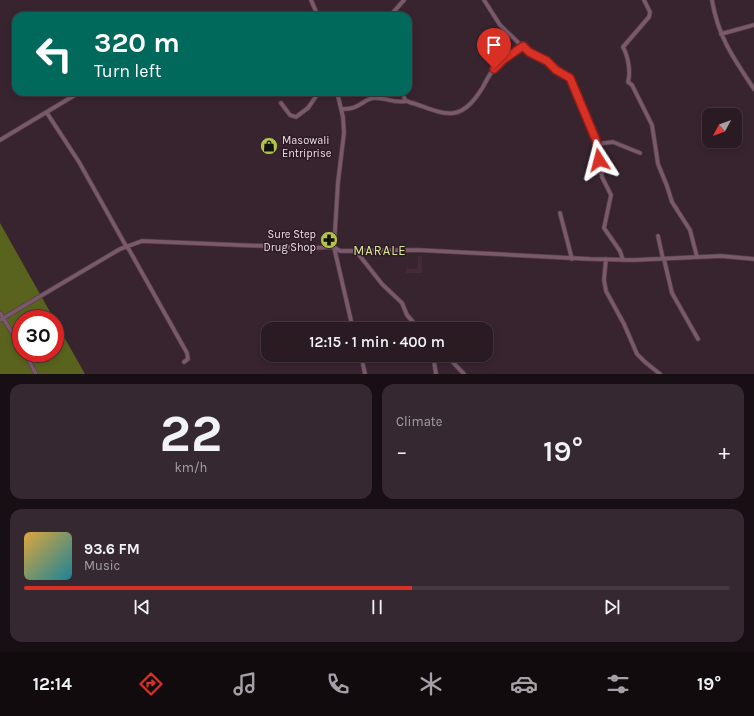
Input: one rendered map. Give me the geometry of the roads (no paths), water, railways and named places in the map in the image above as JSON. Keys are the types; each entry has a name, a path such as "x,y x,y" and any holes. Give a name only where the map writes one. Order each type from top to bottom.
{"street":[{"path":"311,0 316,12"},
{"path":"394,12 404,0"},
{"path":"484,0 500,25 529,52 547,61 556,70 570,78 597,144 600,172 612,197 605,218 604,228 620,251 623,260"},
{"path":"644,0 650,12 649,17 623,47 626,51 630,76 628,82 632,86 652,125 658,164 672,202 690,230 697,257"},
{"path":"712,0 721,34 731,54 754,89"},
{"path":"721,34 754,25"},
{"path":"341,109 357,107 375,98 397,102 406,101 450,114 458,113 478,94 484,82 499,64 523,46"},
{"path":"0,140 74,96"},
{"path":"281,103 290,115 296,117 308,108 316,96"},
{"path":"338,96 344,133 338,182 334,247 351,322"},
{"path":"404,96 406,101"},
{"path":"47,113 80,162 186,353 188,359 184,362"},
{"path":"597,144 613,142 640,153"},
{"path":"560,213 572,259"},
{"path":"658,236 672,293 698,339"},
{"path":"1,319 126,246 142,241 152,240 314,248 334,247 340,251 417,250 572,259 623,260 726,257 754,259"},
{"path":"356,251 382,284 402,303 407,315 413,322"},
{"path":"606,259 604,285 608,295 625,324 638,354 645,362 660,374"},
{"path":"0,313 1,319 12,334"},
{"path":"30,362 36,374"},
{"path":"362,362 365,374"},
{"path":"434,362 436,374"},
{"path":"453,362 464,374"}],"place":[{"name":"Masowali Entriprise","path":"269,146"},
{"name":"Sure Step Drug Shop","path":"329,240"}],"district":[{"name":"MARALE","path":"380,250"}]}
